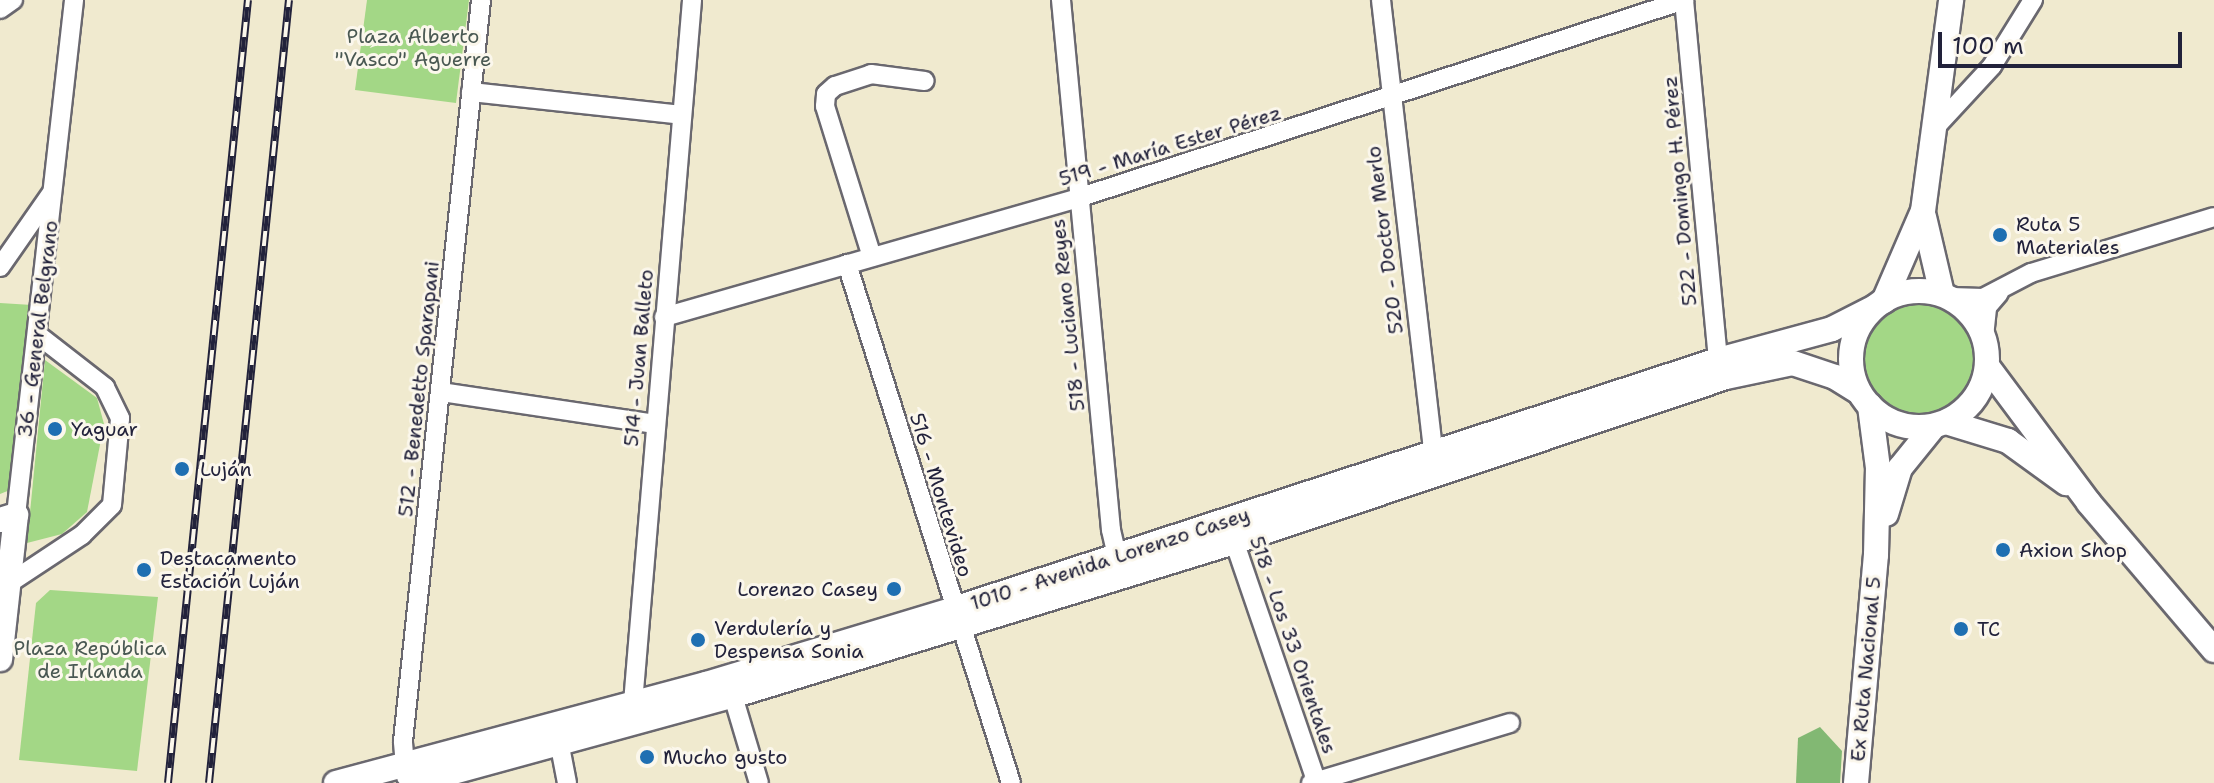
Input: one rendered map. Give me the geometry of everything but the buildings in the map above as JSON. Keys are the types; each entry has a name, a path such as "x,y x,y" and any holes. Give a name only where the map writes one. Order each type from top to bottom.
{"main road":[{"path":"1951,0 1923,211 1879,304 1852,347 1865,399 1901,425 1940,424 2028,451 2089,503"},
{"path":"1923,211 1946,296 1984,337 1987,366 1980,391 1940,424"},
{"path":"1879,304 1912,291 1946,296"},
{"name":"1010 - Avenida Lorenzo Casey","path":"336,783 408,777 636,710 730,687 957,618 1231,532 1722,368 1832,329 1879,304"},
{"name":"1010 - Avenida Lorenzo Casey","path":"1722,368 1793,363 1835,377 1865,399"},
{"path":"1987,366 2089,503 2214,650"},
{"name":"Ex Ruta Nacional 5","path":"1856,783 1876,555 1878,468 1865,399"},
{"name":"Ex Ruta Nacional 5","path":"1876,555 1900,468 1940,424"},
{"name":"36 - General Belgrano","path":"0,659 8,518"}],"street":[{"path":"0,9 13,0"},
{"name":"36 - General Belgrano","path":"8,518 38,335 74,0"},
{"name":"512 - Benedetto Sparapani","path":"408,777 441,392 481,0"},
{"name":"514 - Juan Balleto","path":"636,710 655,424 692,0"},
{"name":"518 - Luciano Reyes","path":"1061,0 1078,198 1120,567"},
{"name":"520 - Doctor Merlo","path":"1381,0 1434,464"},
{"name":"519 - María Ester Pérez","path":"664,317 1078,198 1391,100 1684,0"},
{"name":"522 - Domingo H. Pérez","path":"1684,0 1722,368"},
{"path":"1933,130 1992,66 2033,0"},
{"path":"872,257 825,106 826,94 835,86 871,74 925,81"},
{"path":"471,92 682,115"},
{"path":"0,267 54,190"},
{"path":"1946,296 1983,298 2031,273 2214,217"},
{"name":"516 - Montevideo","path":"847,264 1011,783"},
{"path":"1984,337 1987,307 2001,290"},
{"path":"4,586 82,535 112,505 120,418 105,387 38,335"},
{"path":"441,392 655,424"},
{"name":"518 - Los 33 Orientales","path":"1231,532 1315,782"},
{"path":"730,687 759,783"},
{"path":"1315,782 1510,723"},
{"path":"558,732 567,783"}],"green space":[{"name":"Plaza Alberto \"Vasco\" Aguerre","path":"367,0 469,0 456,103 355,90"},
{"path":"1920,298 1943,302 1963,316 1977,336 1981,359 1977,382 1963,402 1943,416 1920,420 1897,416 1877,402 1863,382 1859,359 1863,336 1877,316 1897,302"},
{"path":"0,303 32,305 10,490 0,494"},
{"path":"45,360 97,398 104,424 87,512 62,534 27,543"},
{"name":"Plaza República de Irlanda","path":"50,590 158,597 137,771 19,760 36,603"},
{"path":"1820,727 1842,751 1840,783 1796,783 1798,738"}],"railway":[{"path":"168,783 248,0"},
{"path":"209,783 289,0"}],"place":[{"name":"Ruta 5 Materiales","path":"2000,235"},
{"name":"Yaguar","path":"55,429"},
{"name":"Luján","path":"182,469"},
{"name":"Axion Shop","path":"2003,550"},
{"name":"Destacamento Estación Luján","path":"144,570"},
{"name":"Lorenzo Casey","path":"894,589"},
{"name":"TC","path":"1961,629"},
{"name":"Verdulería y Despensa Sonia","path":"698,640"},
{"name":"Mucho gusto","path":"647,757"}]}
